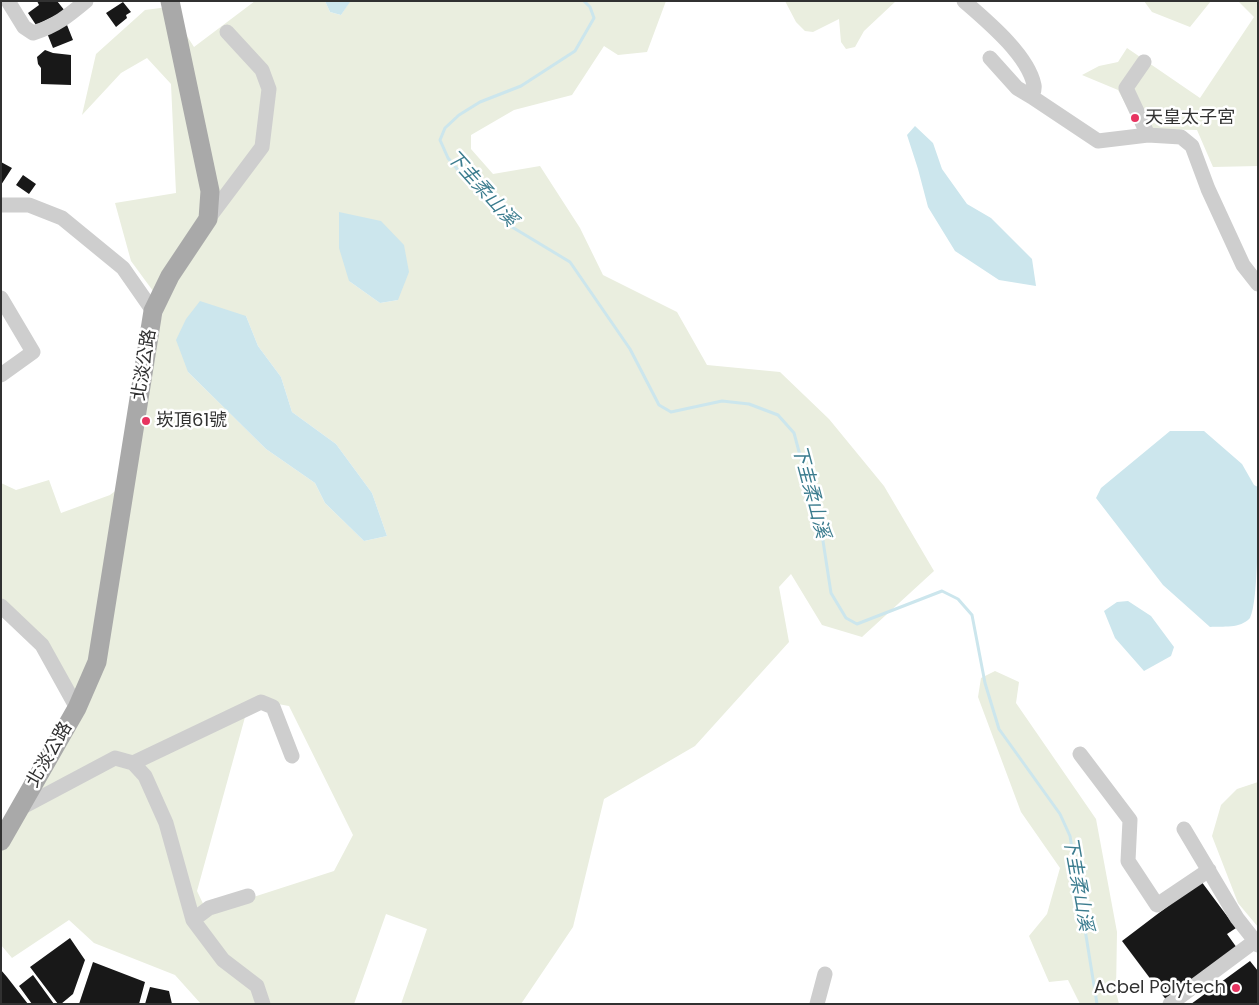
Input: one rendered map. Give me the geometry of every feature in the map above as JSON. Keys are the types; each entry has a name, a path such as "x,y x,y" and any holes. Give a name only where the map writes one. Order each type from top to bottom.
{"main road":[{"name":"北淡公路","path":"1,841 10,816 77,708 97,662 153,311 170,276 208,219 210,191 170,1"}],"street":[{"path":"8,1 24,27 33,33 50,28 66,18 86,1"},
{"path":"964,1 1009,42 1026,68 1034,86 1032,97"},
{"path":"208,219 262,147 269,89 262,70 227,32"},
{"path":"990,58 1017,88 1098,141 1148,135 1181,137 1192,146 1208,189 1243,265 1258,284"},
{"path":"1144,62 1126,88 1148,135"},
{"path":"1,205 28,206 62,218 123,268 153,311"},
{"path":"1,298 33,352 1,375"},
{"path":"1,606 42,645 77,708"},
{"path":"133,763 262,702 273,707 292,756"},
{"path":"1080,754 1130,820 1128,861 1157,905 1209,870"},
{"path":"10,816 115,758 133,763 145,776 166,823 193,920 223,960 256,986 263,1004"},
{"path":"1170,1004 1256,943 1237,918 1184,829"},
{"path":"193,920 210,908 248,896"},
{"path":"817,1004 825,974"}],"shaded area":[{"path":"255,1 325,1 330,12 341,15 350,1 666,1 647,52 618,55 604,46 572,95 514,110 471,135 471,149 493,174 540,166 580,228 603,275 677,312 707,365 780,372 829,419 884,486 934,571 862,637 822,625 791,574 779,587 789,642 695,746 604,799 573,927 521,1004 401,1004 427,929 386,914 354,1004 201,1004 175,975 94,943 69,920 12,958 1,945 1,835 74,705 38,647 1,616 1,483 16,490 49,480 61,513 110,495 131,479 140,409 164,306 131,261 115,203 176,193 171,84 147,58 121,73 82,115 96,54 145,10 168,7 194,47","holes":["349,281 398,300 380,303","246,316 258,346 281,377 292,412 336,444 372,493 387,536 364,541 325,503 315,483 266,449 188,372","250,699 289,706 353,835 334,871 207,912 197,891"]},
{"path":"785,1 896,1 864,31 855,47 846,49 841,42 839,19 813,32 805,31 796,22"},
{"path":"1144,1 1211,1 1190,27 1152,12"},
{"path":"1238,1 1258,1 1258,166 1213,167 1197,130 1139,129 1118,90 1082,75 1099,66 1118,62 1127,48 1200,98 1254,17"},
{"path":"995,671 1019,682 1016,703 1096,819 1117,932 1116,992 1119,1004 1080,1004 1068,980 1049,982 1029,936 1047,914 1060,868 1021,812 978,697 981,678"},
{"path":"1258,782 1258,927 1238,903 1212,836 1221,805 1237,789"}],"water":[{"path":"325,1 350,2 341,15 330,12"},
{"path":"915,126 933,143 942,169 967,204 991,218 1032,259 1036,286 999,280 955,251 928,207 907,135"},
{"path":"339,212 381,221 404,245 409,272 398,300 380,303 349,281 339,248"},
{"path":"200,301 246,316 258,346 281,377 292,412 336,444 372,493 387,536 364,541 325,503 315,483 266,449 188,372 176,340 186,319"},
{"path":"1170,431 1204,431 1242,464 1254,485 1258,487 1255,594 1250,618 1241,624 1210,627 1163,585 1096,498 1101,488"},
{"path":"1128,601 1151,616 1174,647 1171,656 1144,671 1115,638 1104,611 1117,602"}],"building":[{"path":"37,1 57,1 65,11 36,25 28,13 39,5"},
{"path":"123,2 131,12 116,27 106,13"},
{"path":"67,25 73,40 53,48 47,33"},
{"path":"45,50 71,55 71,85 41,84 41,68 37,57"},
{"path":"1,162 12,168 1,185"},
{"path":"23,175 36,184 29,194 16,185"},
{"path":"1201,881 1236,928 1227,934 1237,948 1167,1001 1122,941"},
{"path":"70,938 85,960 73,994 61,1004 58,1004 30,967"},
{"name":"Acbel Polytech","path":"1250,961 1258,971 1258,1004 1191,1004"},
{"path":"93,962 145,982 139,1004 79,1004"},
{"path":"1,970 7,977 28,1004 1,1004"},
{"path":"33,975 54,1004 32,1004 19,986"},
{"path":"150,987 169,991 172,1004 145,1004"}],"waterway":[{"name":"下圭柔山溪","path":"584,1 590,7 594,18 575,51 521,86 480,102 459,115 445,128 440,140 448,158 478,194 512,227 570,262 630,349 659,405 671,412 722,401 749,404 778,415 794,433 823,541 831,593 846,618 857,624 942,591 958,599 972,615 985,683 999,729 1060,814 1070,836 1097,1004"}],"place":[{"name":"天皇太子宮","path":"1135,118"},
{"name":"崁頂61號","path":"146,421"},
{"name":"Acbel Polytech","path":"1236,988"}]}
